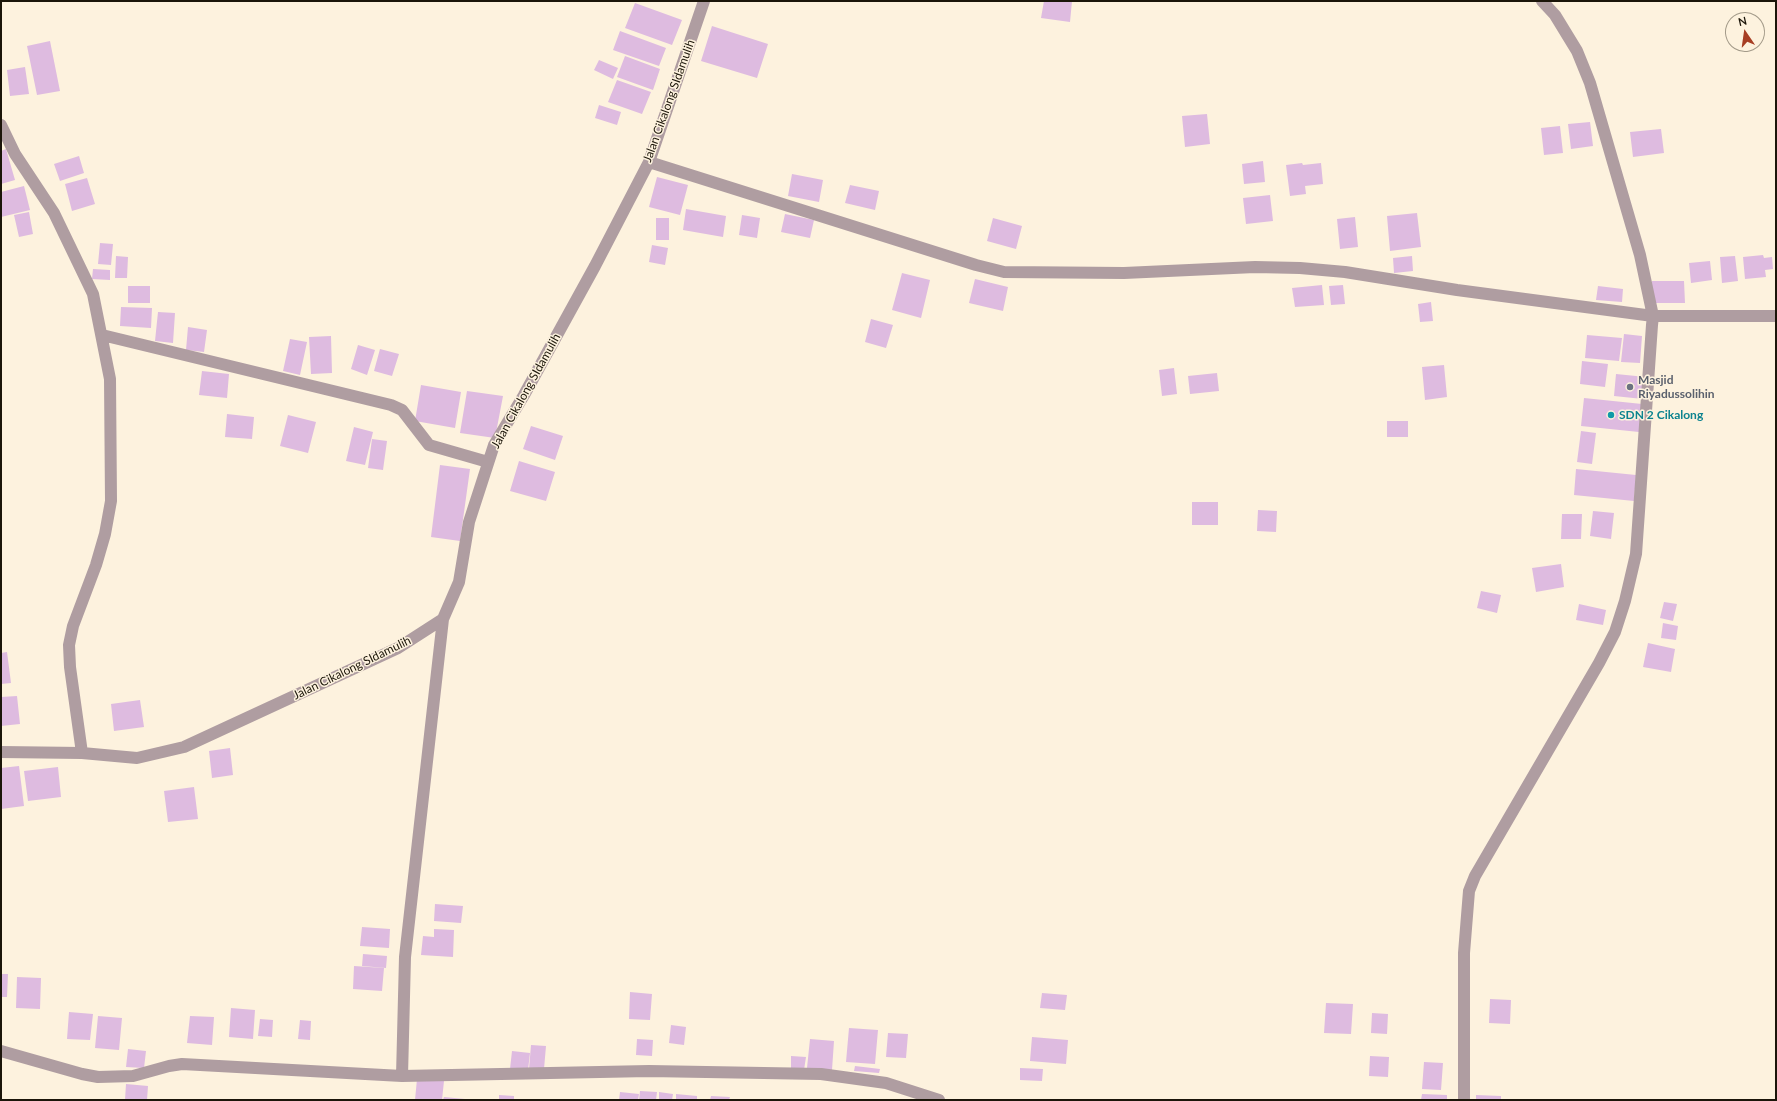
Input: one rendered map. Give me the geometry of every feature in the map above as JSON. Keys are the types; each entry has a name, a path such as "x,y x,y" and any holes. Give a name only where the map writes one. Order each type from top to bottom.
{"street":[{"name":"Jalan Cikalong SIdamulih","path":"1,752 82,753 137,758 184,747 398,648 443,619 460,582 470,522 494,445 524,396 596,266 648,162 704,1"},
{"path":"1464,1100 1464,953 1469,892 1475,876 1599,663 1615,632 1625,601 1636,554 1653,316 1640,255 1590,83 1577,51 1555,15 1542,1"},
{"path":"1,125 15,154 49,205 61,227 93,294 110,379 111,501 105,534 96,565 73,626 69,645 70,667 82,753"},
{"path":"648,162 976,265 1004,272 1124,273 1255,267 1300,268 1345,272 1457,290 1653,316 1776,316"},
{"path":"102,335 391,405 402,410 429,445 441,450 488,462"},
{"path":"402,1076 405,957 443,619"},
{"path":"1,1051 82,1074 98,1077 133,1076 182,1064 402,1076 649,1071 821,1074 886,1083 939,1100"}],"building":[{"path":"1044,1 1072,1 1070,22 1041,18"},
{"path":"635,3 682,20 672,45 625,28"},
{"path":"712,26 768,44 757,78 701,61"},
{"path":"620,31 666,48 659,66 613,50"},
{"path":"50,41 60,91 37,95 27,46"},
{"path":"625,56 660,69 653,90 617,77"},
{"path":"599,60 618,68 613,79 594,70"},
{"path":"25,67 29,94 10,96 7,70"},
{"path":"617,80 651,92 642,114 608,102"},
{"path":"599,105 621,112 617,125 595,118"},
{"path":"1207,114 1210,144 1185,147 1182,116"},
{"path":"1590,122 1593,146 1571,149 1568,124"},
{"path":"1560,126 1563,153 1544,155 1541,128"},
{"path":"1661,129 1664,153 1633,157 1630,132"},
{"path":"6,149 15,180 1,184 1,151"},
{"path":"79,156 84,173 60,181 54,164"},
{"path":"1263,161 1265,182 1244,184 1242,164"},
{"path":"1302,163 1303,165 1321,163 1323,184 1305,186 1306,194 1290,196 1286,165"},
{"path":"792,174 823,180 819,202 788,196"},
{"path":"657,177 688,185 680,215 649,207"},
{"path":"87,178 95,204 72,211 65,184"},
{"path":"850,185 879,191 875,210 845,203"},
{"path":"24,186 30,210 1,217 1,192"},
{"path":"1270,195 1273,221 1246,224 1243,198"},
{"path":"686,209 726,216 723,237 683,230"},
{"path":"29,212 33,234 19,237 14,215"},
{"path":"1417,213 1421,247 1390,251 1387,216"},
{"path":"785,214 814,220 810,238 781,232"},
{"path":"742,215 760,218 757,238 739,235"},
{"path":"1355,217 1358,247 1340,249 1337,219"},
{"path":"656,218 669,218 669,240 656,240"},
{"path":"993,218 1022,226 1016,249 987,241"},
{"path":"100,243 113,244 111,265 98,264"},
{"path":"652,245 668,248 665,265 649,262"},
{"path":"1763,255 1764,258 1772,257 1773,269 1765,270 1766,277 1745,279 1743,257"},
{"path":"116,256 128,257 127,278 115,278"},
{"path":"1412,256 1413,271 1394,273 1393,258"},
{"path":"1735,256 1738,281 1722,283 1720,257"},
{"path":"1710,261 1712,280 1691,283 1689,263"},
{"path":"93,269 110,270 110,280 92,279"},
{"path":"902,273 930,280 921,318 892,310"},
{"path":"975,279 1008,287 1003,311 969,303"},
{"path":"1652,281 1684,281 1685,303 1652,303"},
{"path":"1322,285 1324,305 1295,307 1292,288"},
{"path":"1343,285 1345,304 1331,305 1329,286"},
{"path":"128,286 150,286 150,303 128,303"},
{"path":"1598,286 1623,289 1622,302 1596,300"},
{"path":"1431,302 1433,321 1420,322 1418,304"},
{"path":"121,307 152,308 151,328 120,326"},
{"path":"158,312 175,313 173,343 155,341"},
{"path":"871,319 893,325 886,348 865,342"},
{"path":"188,327 207,330 204,352 186,350"},
{"path":"1624,334 1642,336 1640,363 1621,362"},
{"path":"1587,335 1622,338 1619,361 1585,358"},
{"path":"331,336 332,373 311,374 309,337"},
{"path":"290,339 307,342 300,375 283,371"},
{"path":"358,345 375,350 367,375 351,369"},
{"path":"380,349 399,354 392,376 374,371"},
{"path":"1582,361 1608,364 1605,387 1580,384"},
{"path":"1444,365 1447,397 1425,400 1422,367"},
{"path":"1174,368 1177,394 1162,396 1159,370"},
{"path":"202,371 229,374 227,398 199,395"},
{"path":"1217,373 1219,391 1190,394 1188,376"},
{"name":"Masjid Riyadussolihin","path":"1616,374 1646,377 1643,399 1614,396"},
{"path":"421,385 461,392 455,428 415,421"},
{"path":"467,391 503,396 495,438 460,433"},
{"name":"SDN 2 Cikalong","path":"1584,398 1642,404 1639,432 1581,426"},
{"path":"227,414 254,417 252,439 225,437"},
{"path":"288,415 316,422 308,453 280,446"},
{"path":"1387,421 1408,421 1408,437 1387,437"},
{"path":"531,426 563,436 555,460 523,449"},
{"path":"354,427 373,432 365,465 346,461"},
{"name":"SDN 2 Cikalong","path":"1581,431 1596,433 1592,464 1577,462"},
{"path":"372,439 387,441 383,470 368,468"},
{"path":"519,461 555,472 546,501 510,491"},
{"path":"440,465 470,469 460,541 431,537"},
{"path":"1576,469 1636,475 1634,501 1574,495"},
{"path":"1192,502 1218,502 1218,525 1192,525"},
{"path":"1258,510 1277,511 1276,532 1257,531"},
{"path":"1593,511 1614,513 1611,539 1590,536"},
{"path":"1562,514 1582,514 1581,539 1561,539"},
{"path":"1561,564 1564,587 1536,592 1532,568"},
{"path":"1481,591 1501,595 1497,613 1477,608"},
{"path":"1664,602 1677,604 1673,621 1660,618"},
{"path":"1579,604 1606,610 1603,625 1576,620"},
{"path":"1663,623 1678,626 1676,640 1661,638"},
{"path":"1648,643 1675,649 1671,672 1643,667"},
{"path":"7,652 11,683 1,684 1,653"},
{"path":"17,696 20,724 1,726 1,697"},
{"path":"140,700 144,727 114,731 111,704"},
{"path":"230,748 233,775 212,778 209,751"},
{"path":"19,766 24,806 1,809 1,768"},
{"path":"58,767 61,797 28,801 24,771"},
{"path":"194,787 198,819 168,822 164,791"},
{"path":"435,904 463,906 461,923 434,921"},
{"path":"362,927 390,929 389,948 360,946"},
{"path":"434,929 454,930 453,957 421,955 423,936 434,937"},
{"path":"363,954 387,956 386,968 362,966"},
{"path":"354,966 384,968 382,991 353,989"},
{"path":"1,974 8,974 7,997 1,997"},
{"path":"17,977 41,978 40,1009 16,1008"},
{"path":"630,992 652,994 650,1020 629,1019"},
{"path":"1042,993 1067,995 1065,1010 1040,1008"},
{"path":"1490,999 1511,1000 1510,1024 1489,1023"},
{"path":"1326,1003 1353,1004 1351,1034 1324,1033"},
{"path":"231,1008 255,1010 253,1039 229,1037"},
{"path":"69,1012 93,1014 90,1040 67,1039"},
{"path":"1372,1013 1388,1014 1387,1034 1371,1033"},
{"path":"98,1016 122,1018 119,1050 95,1048"},
{"path":"190,1016 214,1017 212,1045 187,1043"},
{"path":"260,1019 273,1020 272,1037 258,1036"},
{"path":"300,1020 311,1021 310,1040 298,1039"},
{"path":"671,1025 686,1027 684,1045 669,1043"},
{"path":"849,1028 878,1030 875,1064 846,1062"},
{"path":"888,1033 908,1034 906,1058 886,1057"},
{"path":"1032,1037 1068,1040 1066,1064 1030,1061"},
{"path":"637,1039 653,1040 652,1056 636,1055"},
{"path":"810,1039 834,1041 832,1070 807,1068"},
{"path":"531,1045 546,1046 544,1069 529,1069"},
{"path":"128,1049 146,1051 144,1068 126,1067"},
{"path":"512,1051 530,1053 528,1070 510,1069"},
{"path":"791,1056 806,1057 804,1070 791,1069"},
{"path":"1370,1056 1389,1057 1388,1077 1369,1076"},
{"path":"1424,1062 1443,1063 1441,1090 1422,1089"},
{"path":"855,1066 880,1069 879,1073 854,1071"},
{"path":"1020,1068 1043,1069 1042,1081 1020,1080"},
{"path":"417,1079 444,1081 442,1100 415,1100"},
{"path":"126,1084 148,1086 147,1100 125,1100"},
{"path":"640,1091 657,1092 656,1100 639,1100"},
{"path":"620,1092 639,1094 638,1100 619,1100"},
{"path":"659,1092 673,1094 672,1100 659,1100"},
{"path":"676,1094 697,1096 697,1100 676,1100"},
{"path":"1422,1094 1447,1095 1447,1100 1421,1100"},
{"path":"499,1095 514,1096 514,1100 499,1100"},
{"path":"1476,1095 1501,1096 1501,1100 1476,1100"},
{"path":"711,1096 730,1097 729,1100 710,1100"},
{"path":"444,1097 465,1099 465,1100 443,1100"}],"place":[{"name":"Masjid Riyadussolihin","path":"1630,387"},
{"name":"SDN 2 Cikalong","path":"1611,415"}]}
